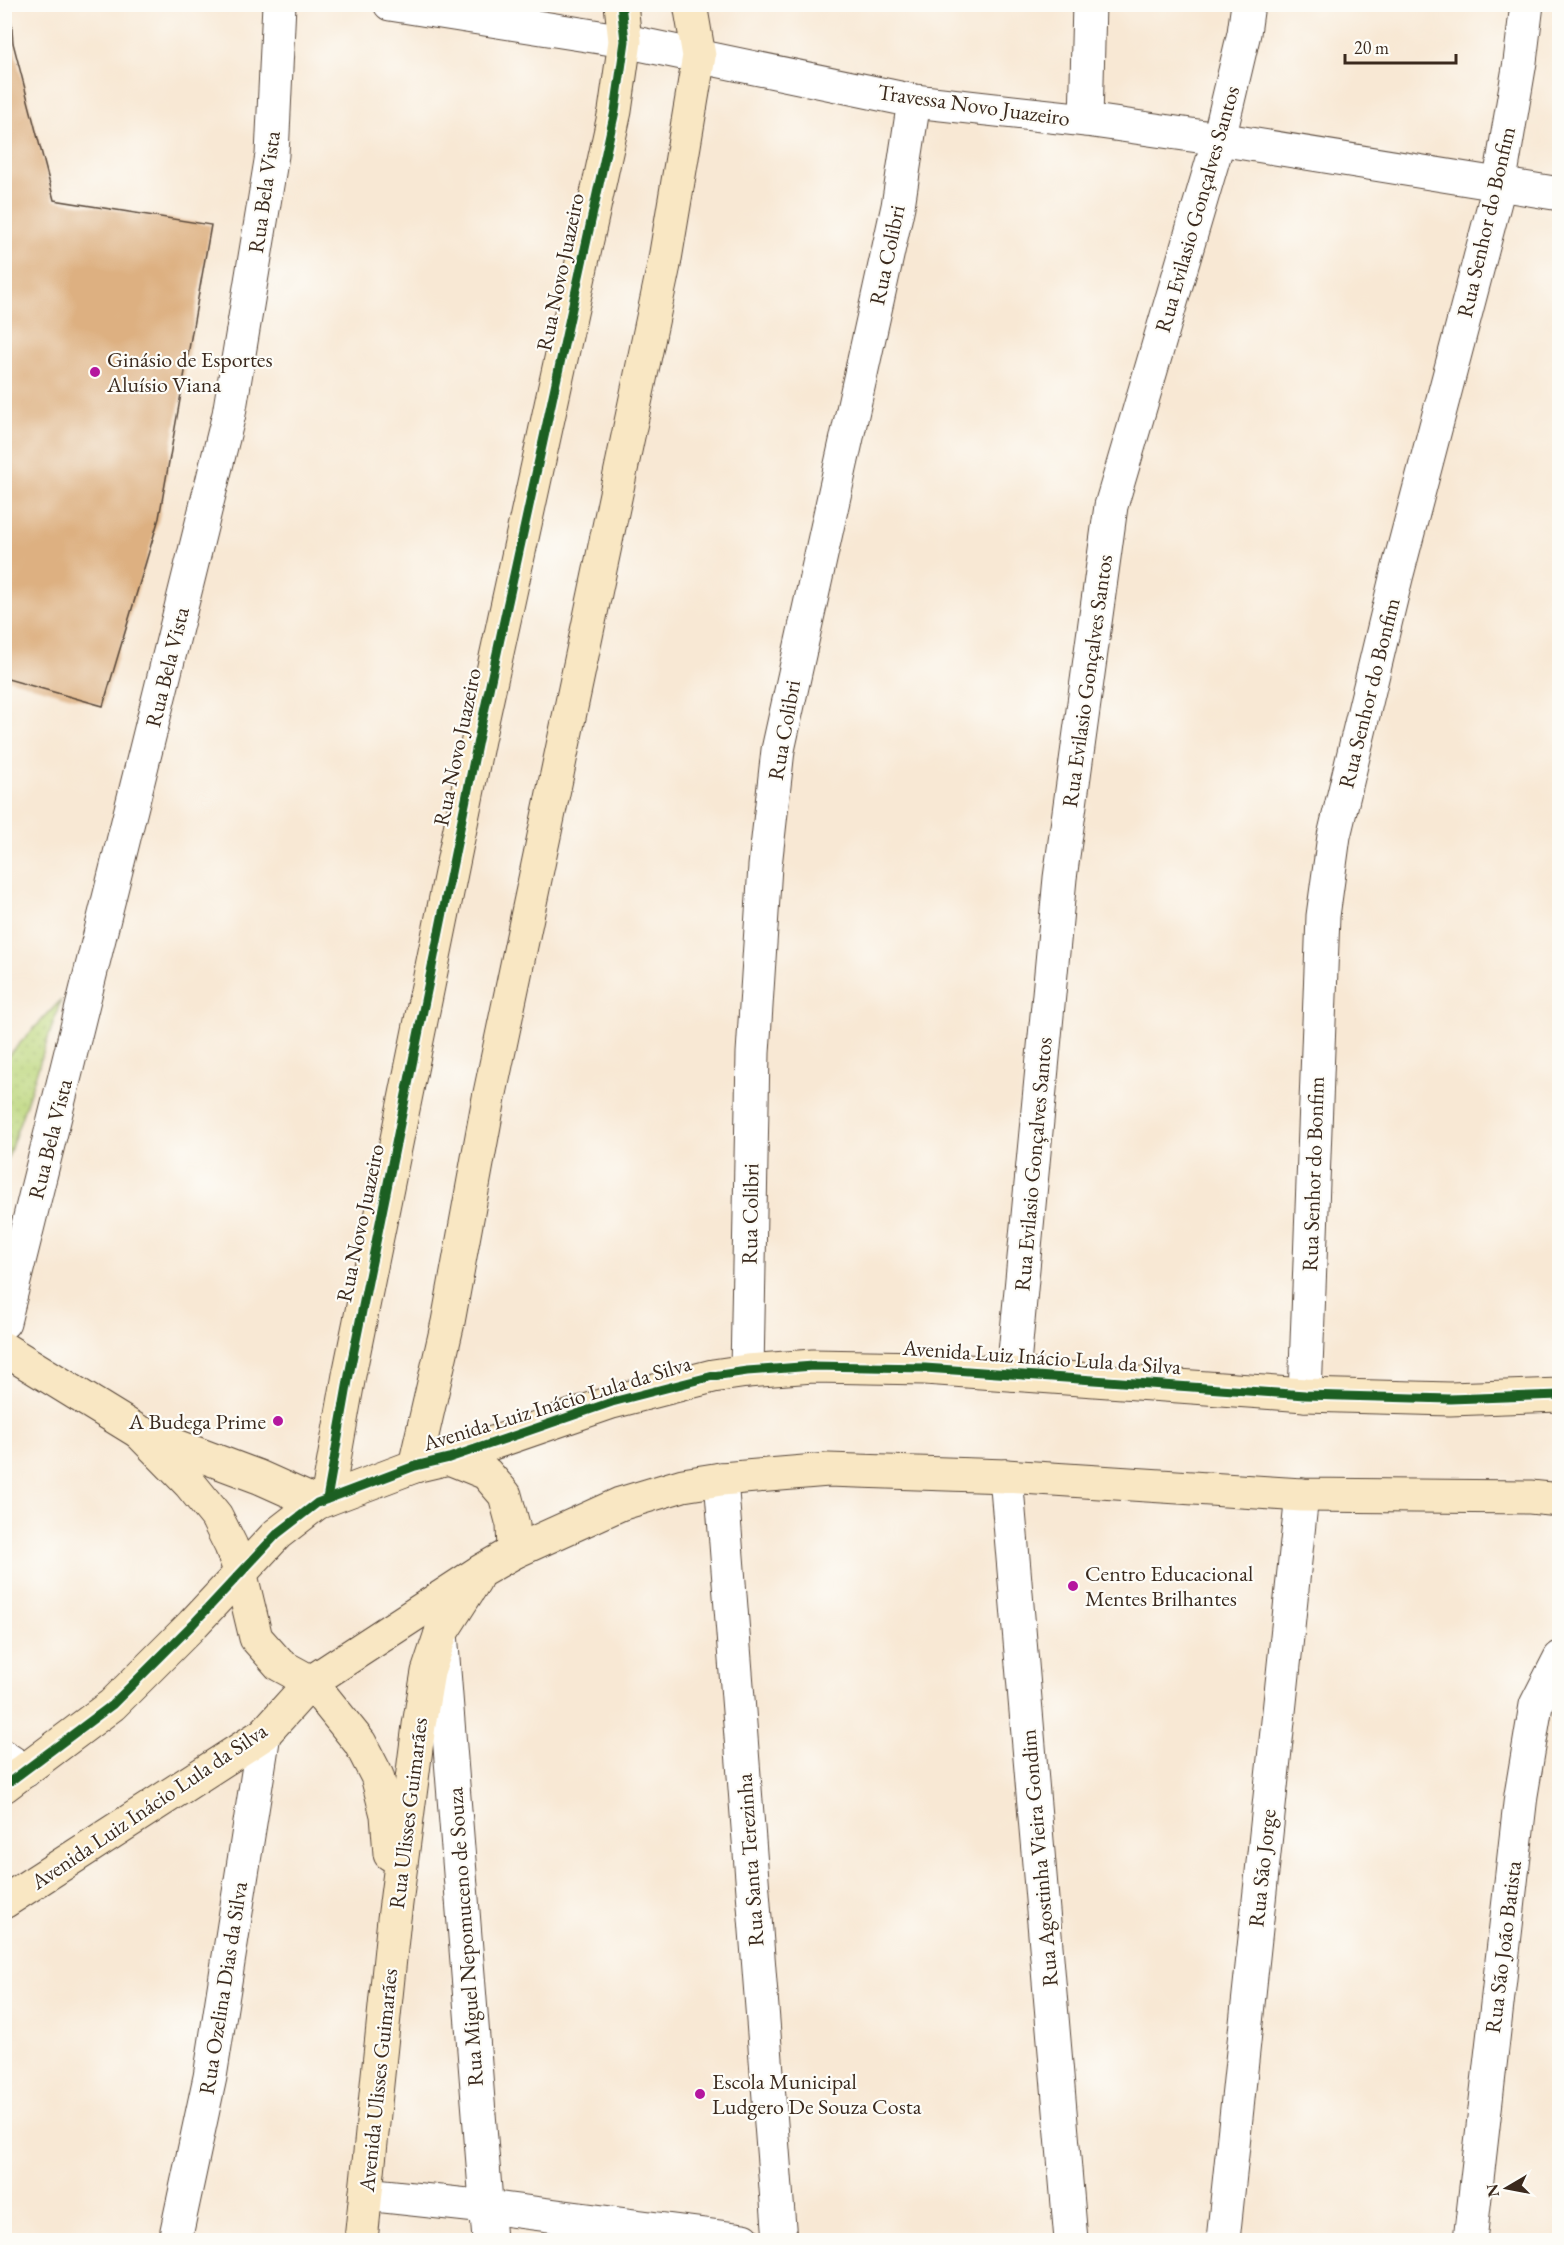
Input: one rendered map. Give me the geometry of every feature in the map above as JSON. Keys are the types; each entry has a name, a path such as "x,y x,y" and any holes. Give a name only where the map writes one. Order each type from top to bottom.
{"street":[{"name":"Rua Bela Vista","path":"4,1322 230,414 272,155 279,4"},
{"name":"Travessa Novo Juazeiro","path":"390,4 624,41 914,101 1086,120 1219,139 1498,186 1560,194"},
{"name":"Rua Novo Juazeiro","path":"322,1501 478,740 615,111 624,41 621,4"},
{"path":"415,1466 448,1322 489,1098 664,266 699,56 690,4"},
{"path":"1086,120 1089,4"},
{"name":"Rua Evilasio Gonçalves Santos","path":"1013,1374 1060,878 1111,506 1219,139 1244,33 1248,4"},
{"name":"Rua Senhor do Bonfim","path":"1305,1395 1323,916 1334,836 1396,578 1498,186 1520,62 1527,4"},
{"name":"Rua Colibri","path":"747,1371 753,1053 765,866 778,750 898,206 914,101"},
{"path":"4,1349 139,1432 322,1501"},
{"name":"Avenida Luiz Inácio Lula da Silva","path":"11,1772 112,1705 277,1534 322,1501 415,1466 449,1458 612,1402 712,1376 813,1366 925,1368 1305,1395 1450,1399 1560,1395"},
{"path":"139,1432 190,1484 216,1516 240,1571 256,1638 280,1665 311,1682"},
{"path":"449,1458 486,1473 505,1496 513,1525 513,1552"},
{"name":"Avenida Luiz Inácio Lula da Silva","path":"4,1902 264,1734 311,1682 481,1571 513,1552 620,1504 683,1485 721,1479 828,1470 1006,1476 1302,1495 1530,1497 1560,1500"},
{"name":"Rua Agostinha Vieira Gondim","path":"1006,1476 1071,2241"},
{"name":"Rua Santa Terezinha","path":"721,1479 780,2241"},
{"name":"Rua São Jorge","path":"1223,2241 1302,1495"},
{"name":"Rua Ulisses Guimarães","path":"394,1919 428,1672 441,1633 481,1571"},
{"name":"Rua Miguel Nepomuceno de Souza","path":"441,1633 489,2241"},
{"name":"Rua São João Batista","path":"1470,2241 1521,1795 1536,1705 1560,1658"},
{"name":"Rua Ulisses Guimarães","path":"311,1682 360,1743 377,1776 387,1815 394,1919"},
{"name":"Rua Ozelina Dias da Silva","path":"175,2241 210,2077 264,1734"},
{"name":"Avenida Ulisses Guimarães","path":"361,2241 394,1919"},
{"path":"366,2194 486,2207 744,2241"}],"green space":[{"path":"61,1000 5,1166 5,1059"}],"building":[{"name":"Ginásio de Esportes Aluísio Viana","path":"4,4 10,4 13,43 54,200 211,225 159,518 103,706 4,678"}],"cycle path":[{"path":"327,1499 349,1375 478,740 615,111 625,41 621,4"},
{"path":"4,1786 112,1705 193,1624 277,1534 317,1503 415,1466 449,1458 612,1402 713,1376 813,1366 925,1368 1305,1395 1450,1399 1560,1395"}],"place":[{"name":"Ginásio de Esportes Aluísio Viana","path":"95,372"},
{"name":"A Budega Prime","path":"278,1421"},
{"name":"Centro Educacional Mentes Brilhantes","path":"1073,1586"},
{"name":"Escola Municipal Ludgero De Souza Costa","path":"700,2094"}]}
